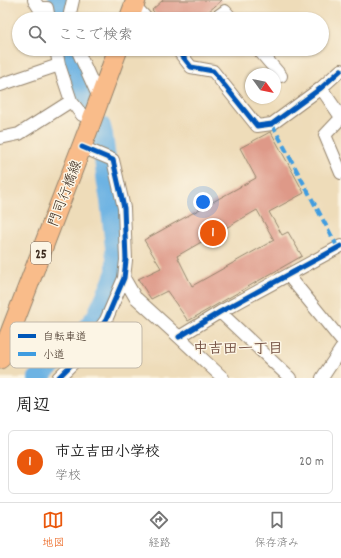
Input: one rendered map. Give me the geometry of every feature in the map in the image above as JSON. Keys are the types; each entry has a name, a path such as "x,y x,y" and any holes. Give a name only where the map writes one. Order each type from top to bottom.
{"main road":[{"name":"門司行橋線","path":"14,322 116,56"},
{"name":"門司行橋線","path":"0,359 10,333"}],"street":[{"path":"34,0 39,8 48,9"},
{"path":"70,12 73,0"},
{"path":"57,56 71,101 82,115 93,118"},
{"path":"80,56 100,100"},
{"path":"182,56 191,67 213,71 257,126 272,124 321,88 341,70"},
{"path":"264,56 274,68"},
{"path":"0,85 59,64"},
{"path":"321,88 341,117 325,135 341,173"},
{"path":"0,138 19,134 71,101"},
{"path":"82,147 113,160 124,208 126,260 124,278 105,322"},
{"path":"179,337 220,312 341,246"},
{"path":"288,275 341,340"},
{"path":"124,278 135,297 223,378"},
{"path":"220,312 290,378"},
{"path":"322,378 341,349"},
{"path":"58,378 68,368"}],"building":[{"path":"163,0 222,0 208,12 154,12 152,10"},
{"path":"271,132 304,193 269,212 282,235 288,232 302,256 188,321 167,291 151,299 138,279 161,268 144,240 256,178 240,148","holes":["257,210 274,240 192,286 177,256"]}],"waterway":[{"path":"59,0 60,12"},
{"path":"69,56 89,102"},
{"path":"93,322 97,317 117,272 117,257 111,200 100,127"},
{"path":"39,378 46,368"}],"marked path":[{"path":"272,124 338,248"}],"cycle path":[{"path":"182,56 191,67 213,71 257,126 272,124 321,88 341,70"},
{"path":"82,147 113,160 124,208 126,260 124,278 105,322"},
{"path":"179,337 220,312 341,246"},
{"path":"58,378 68,368"}],"place":[{"name":"市立吉田小学校","path":"213,233"}],"district":[{"name":"中吉田一丁目","path":"238,348"}]}
